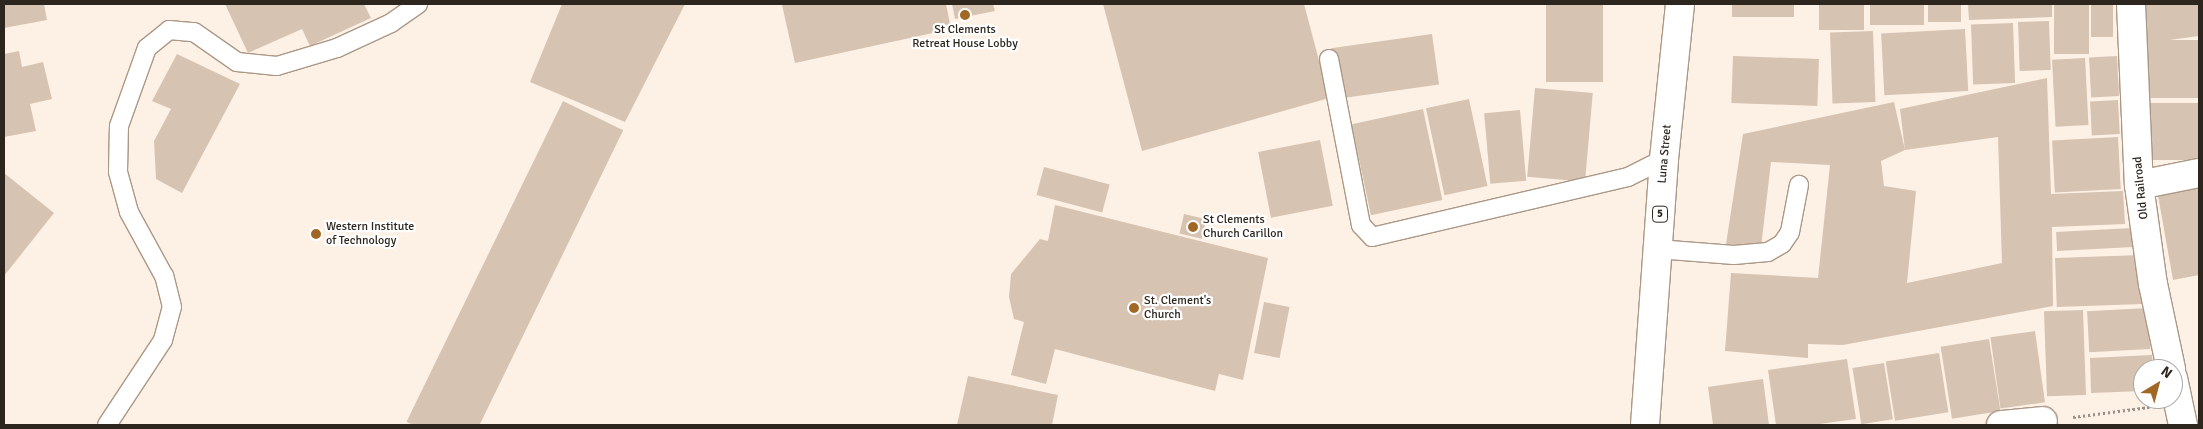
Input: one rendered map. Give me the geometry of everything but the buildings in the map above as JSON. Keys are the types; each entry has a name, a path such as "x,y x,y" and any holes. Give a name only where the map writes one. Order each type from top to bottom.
{"street":[{"name":"Luna Street","path":"1645,425 1664,159 1680,4"},
{"name":"Old Railroad","path":"2131,4 2139,184 2153,284 2169,359"},
{"path":"2139,184 2199,173"},
{"path":"2001,425 2043,421"}],"lane":[{"path":"107,425 163,340 172,307 164,276 129,212 118,172 119,126 147,48 169,30 194,32 237,62 277,66 337,48 391,23 418,4"},
{"path":"1328,59 1361,225 1372,237 1628,177 1664,159"},
{"path":"1658,249 1734,255 1768,252 1782,244 1790,232 1799,185"}],"path":[{"path":"2043,421 2133,408"}],"place":[{"name":"St Clements Retreat House Lobby","path":"965,15"},
{"name":"St Clements Church Carillon","path":"1193,227"},
{"name":"Western Institute of Technology","path":"316,234"},
{"name":"St. Clement's Church","path":"1134,308"}]}
